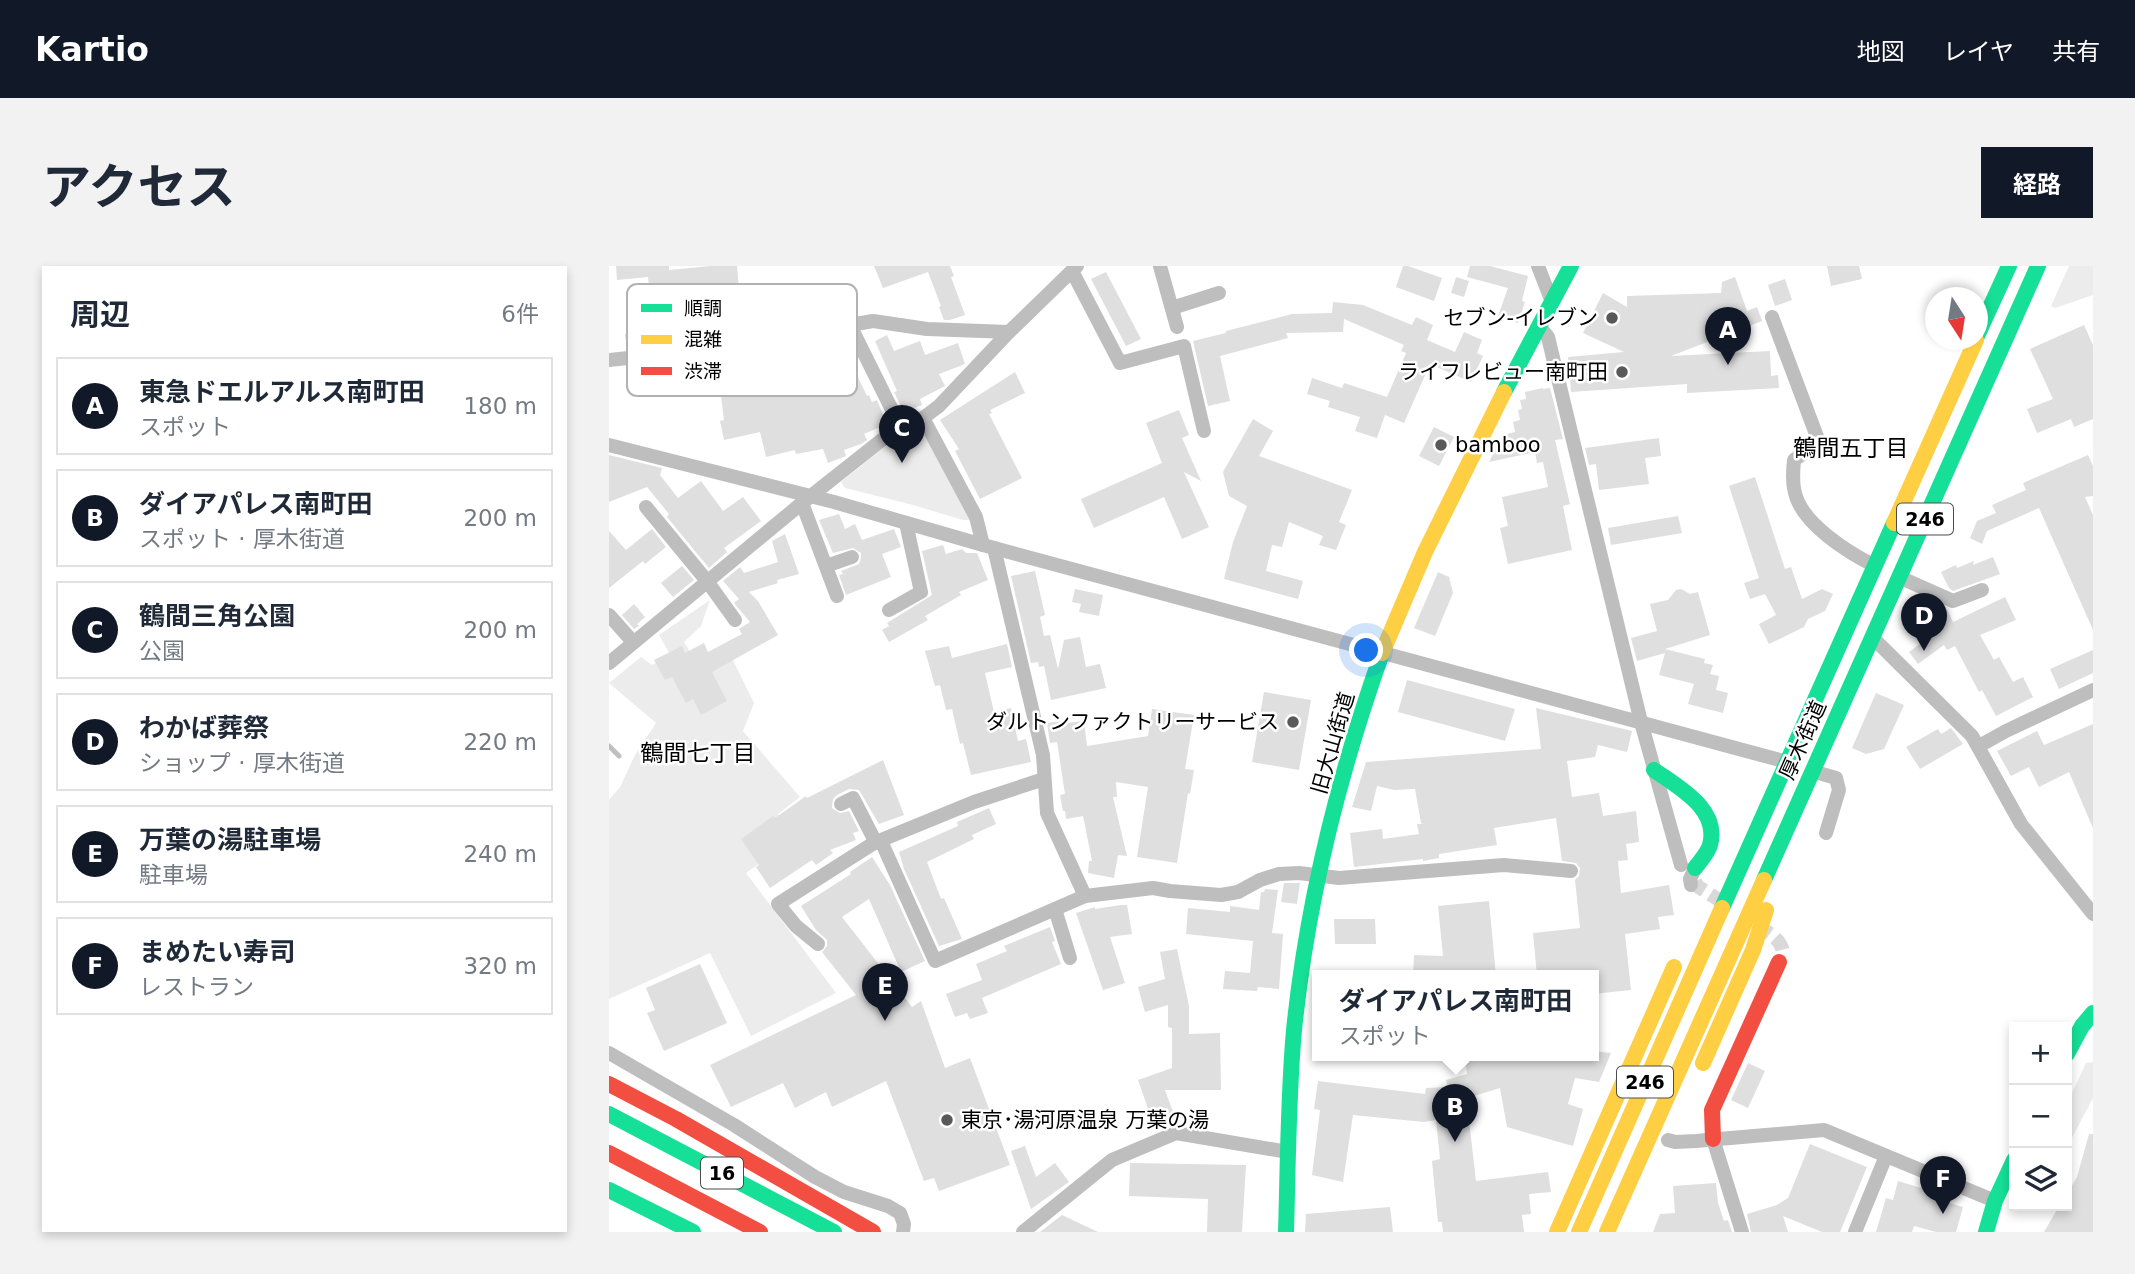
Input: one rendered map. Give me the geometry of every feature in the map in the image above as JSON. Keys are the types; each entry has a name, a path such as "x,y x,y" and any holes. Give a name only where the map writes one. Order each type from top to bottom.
{"main road":[{"name":"旧大山街道","path":"1286,1232 1293,1056 1305,958 1319,876 1346,764 1383,653 1435,532 1571,266"},
{"name":"厚木街道","path":"1988,313 2009,266"},
{"name":"厚木街道","path":"1607,1232 2038,266"},
{"name":"厚木街道","path":"1579,1232 1710,932 1972,350"},
{"path":"1654,770 1700,804 1709,818 1712,833 1710,847 1690,875"},
{"path":"1697,1077 1753,950 1812,771"},
{"path":"1708,901 1767,808"},
{"path":"1556,1232 1682,948"},
{"path":"1713,1139 1710,1118 1712,1110 1780,955"},
{"path":"2072,1045 2093,1013"},
{"path":"609,1084 676,1119 873,1232"},
{"name":"16","path":"609,1114 834,1232"},
{"name":"16","path":"609,1122 821,1232"},
{"name":"16","path":"609,1153 760,1232"},
{"name":"16","path":"609,1170 731,1232"},
{"path":"1986,1232 1995,1201 2009,1171"},
{"path":"609,1190 693,1232"}],"street":[{"path":"1160,266 1177,327"},
{"path":"1538,266 1552,302"},
{"path":"609,663 806,499 883,439 923,418 939,406 1075,268 1120,363 1184,346 1204,430"},
{"path":"1172,308 1219,293"},
{"path":"1772,317 1819,442 1794,460 1795,496 1806,514 1829,536 1853,555 1875,566"},
{"path":"857,324 873,321 927,329 1009,332"},
{"path":"1539,326 1548,337 1654,770 1690,875"},
{"path":"857,339 902,430"},
{"path":"609,360 627,358"},
{"path":"923,418 989,546 1043,755 1047,813 1085,896"},
{"path":"609,445 1787,762"},
{"path":"806,499 837,596"},
{"path":"646,507 707,581 735,620"},
{"path":"890,610 921,592 906,523"},
{"path":"826,566 852,557"},
{"path":"1899,577 1953,601 1982,590"},
{"path":"609,615 633,642"},
{"path":"1872,637 1972,736 2021,824 2093,914"},
{"path":"1979,746 2093,690"},
{"path":"1812,771 1836,778 1839,790 1826,833"},
{"path":"818,944 796,926 778,904 879,842 974,802 1044,779"},
{"path":"841,804 853,798 879,842 935,961 1085,896 1153,888 1221,895 1238,892 1279,874 1299,873 1339,878 1504,865 1571,871"},
{"path":"1055,909 1070,958"},
{"path":"609,1054 734,1125 815,1177 844,1192 888,1206 900,1213 904,1224 903,1232"},
{"path":"1668,1140 1675,1142 1824,1130 1995,1201"},
{"path":"1023,1232 1112,1160 1176,1133 1288,1152"},
{"path":"1713,1139 1741,1232"},
{"path":"1855,1232 1886,1156"}],"shaded area":[{"path":"2069,266 2093,266 2093,295 2055,308 2051,306"},
{"path":"914,432 923,433 971,520 845,488 841,482 887,445"},
{"path":"710,600 701,626 684,642 695,660 709,668 731,656 754,703 743,731 800,797 778,814 797,837 746,873 836,993 751,1036 710,953 609,999 609,800 620,787 635,755 656,723 609,683 641,657 652,665 671,656 659,635"},
{"path":"2093,1062 2093,1098 2072,1138 2072,1093 2086,1063"}],"building":[{"path":"616,266 669,266 669,270 737,266 739,284 649,284 648,277 617,280"},
{"path":"874,266 950,266 954,276 951,277 965,315 944,320 928,272 883,288"},
{"path":"1403,266 1442,278 1434,301 1396,287"},
{"path":"1470,266 1490,266 1528,276 1522,301 1525,302 1518,323 1498,316 1508,288 1467,277"},
{"path":"1827,266 1859,266 1862,279 1831,286"},
{"path":"1106,272 1141,339 1126,346 1091,279"},
{"path":"1456,277 1469,281 1464,297 1451,293"},
{"path":"1735,277 1747,311 1757,307 1762,321 1671,356 1770,351 1771,376 1778,375 1779,388 1687,393 1687,384 1571,392 1568,357 1624,352 1583,333 1603,293 1627,307 1627,296 1721,293 1722,282"},
{"path":"1785,279 1792,300 1775,306 1768,285"},
{"path":"1333,302 1363,305 1412,325 1416,317 1433,325 1427,340 1455,352 1464,332 1482,340 1477,353 1483,356 1471,382 1430,364 1404,423 1385,415 1377,438 1355,431 1360,417 1328,407 1330,401 1307,394 1312,378 1342,388 1344,383 1387,397 1406,353 1401,351 1404,345 1344,319 1343,332 1286,333 1288,338 1220,356 1230,401 1208,406 1193,341 1292,314 1332,313"},
{"path":"2084,325 2093,345 2093,419 2074,427 2071,419 2037,433 2027,409 2053,399 2030,349"},
{"path":"887,335 894,351 920,341 925,355 958,343 965,364 939,374 945,386 920,399 922,405 904,412 875,341"},
{"path":"1015,372 1025,393 990,410 992,413 989,414 1022,478 980,499 955,451 959,449 940,420"},
{"path":"857,375 867,396 869,395 872,402 877,400 887,424 864,434 867,440 844,450 846,456 828,463 823,449 796,454 795,450 766,457 760,432 724,440 720,421 724,420 721,396 857,396"},
{"path":"1550,388 1563,439 1555,440 1570,504 1563,506 1572,550 1508,564 1500,528 1508,526 1502,497 1548,487 1543,462 1537,463 1535,452 1489,462 1503,435 1515,432 1513,422 1520,420 1518,410 1522,409 1520,400 1526,399 1525,392"},
{"path":"1179,410 1189,435 1182,438 1201,481 1184,472 1209,527 1182,539 1164,497 1094,528 1081,499 1162,463 1146,423"},
{"path":"1253,419 1273,431 1259,456 1352,490 1339,522 1346,525 1336,550 1319,545 1323,536 1289,522 1282,547 1272,545 1266,571 1303,581 1298,599 1224,579 1233,542 1247,506 1229,496 1223,472"},
{"path":"1434,427 1454,437 1439,466 1419,456"},
{"path":"1659,438 1661,456 1645,458 1649,484 1599,490 1596,464 1589,465 1585,448"},
{"path":"609,455 662,468 660,475 678,498 701,481 723,511 743,497 761,521 724,548 727,552 709,568 667,517 669,514 647,487 609,502"},
{"path":"2088,455 2093,466 2093,496 2085,497 2093,515 2093,630 2039,508 1987,531 1982,544 1970,538 1977,521 1996,513 1992,505 2026,490 2023,483"},
{"path":"1755,477 1785,569 1791,567 1802,599 1822,589 1833,594 1825,611 1808,619 1804,627 1769,644 1759,624 1776,615 1765,594 1750,599 1744,583 1759,578 1729,486"},
{"path":"839,514 845,529 855,524 862,540 894,529 901,547 882,554 891,577 846,595 839,575 843,574 841,571 859,564 861,553 853,548 833,553 819,520"},
{"path":"1678,516 1682,533 1611,545 1608,528"},
{"path":"652,529 666,547 609,588 609,531 626,550"},
{"path":"785,534 799,574 749,592 758,601 778,635 712,672 727,701 701,715 693,699 686,703 672,677 665,680 654,660 682,646 685,653 704,643 708,652 742,634 739,629 750,622 734,603 739,599 723,581 740,567 744,573 778,562 772,541"},
{"path":"943,545 946,554 962,549 966,553 977,553 988,580 959,592 961,595 925,616 928,620 889,642 882,630 889,626 887,623 932,595 922,551"},
{"path":"1993,557 2000,574 1953,591 1941,572 1956,565 1957,568 1974,561 1973,565"},
{"path":"682,566 694,580 673,597 661,583"},
{"path":"1035,571 1045,615 1040,617 1044,636 1050,635 1058,669 1064,640 1080,637 1086,667 1100,664 1106,688 1051,700 1044,666 1039,667 1038,662 1031,663 1011,576"},
{"path":"1438,572 1449,577 1453,593 1435,636 1414,628"},
{"path":"1075,589 1103,595 1099,616 1079,612 1081,604 1072,602"},
{"path":"1681,589 1690,594 1698,592 1710,635 1665,649 1705,659 1704,663 1713,665 1710,674 1719,676 1716,690 1728,693 1723,713 1688,704 1694,684 1659,675 1665,653 1637,661 1631,638 1657,631 1650,604 1668,600 1676,590"},
{"path":"2005,597 2016,620 1980,635 1994,660 1999,657 2013,682 2023,677 2033,697 1996,716 1982,690 1979,692 1955,646 1947,650 1944,645 1918,664 1909,652 1939,630 1929,610 1939,605 1947,609 1953,622"},
{"path":"634,604 645,617 634,629 622,615"},
{"path":"1007,644 1012,667 985,673 994,712 1011,708 1018,741 1026,739 1031,762 971,775 952,709 946,710 940,685 935,686 925,651 949,646 952,658"},
{"path":"2093,650 2093,673 2059,689 2050,669"},
{"path":"1407,680 1515,709 1505,741 1398,712"},
{"path":"1264,692 1311,700 1299,770 1252,762"},
{"path":"1876,693 1904,705 1884,749 1866,754 1852,748"},
{"path":"1536,708 1632,731 1627,752 1598,745 1595,757 1567,761 1572,797 1599,793 1603,816 1636,811 1639,842 1626,844 1628,860 1618,861 1621,893 1669,885 1674,915 1658,917 1660,929 1625,934 1631,990 1599,993 1599,970 1536,970 1533,933 1580,928 1575,880 1579,876 1580,868 1576,863 1562,861 1556,818 1494,828 1497,845 1439,854 1439,858 1423,861 1354,867 1350,833 1382,829 1383,839 1419,834 1417,824 1423,824 1415,789 1394,790 1377,786 1371,811 1352,807 1366,762 1541,749"},
{"path":"1152,709 1194,715 1185,769 1194,770 1177,863 1137,857 1148,787 1116,782 1117,797 1113,797 1127,856 1118,855 1114,878 1088,873 1089,861 1092,861 1083,816 1066,819 1060,795 1065,794 1057,742 1050,743 1047,723 1084,721 1087,746 1148,736"},
{"path":"2093,724 2093,828 2069,772 2039,787 2029,767 2011,776 1997,751 2037,731 2044,745"},
{"path":"1951,728 1963,744 1920,769 1906,747 1938,729 1941,734"},
{"path":"883,760 904,815 879,824 859,790 849,789 837,795 833,799 832,808 840,813 849,811 859,831 853,833 856,840 830,850 833,853 816,865 812,860 770,888 756,867 759,865 741,839 806,796 807,798"},
{"path":"989,808 996,824 972,835 974,839 927,862 941,899 944,898 962,939 939,946 899,852 958,826 957,822"},
{"path":"872,857 890,885 925,961 901,972 869,899 842,917 912,1007 921,1001 945,1068 970,1058 1010,1165 939,1191 934,1178 924,1181 886,1081 832,1107 826,1092 795,1108 783,1083 731,1107 710,1065 856,995 822,952 827,946 827,940 816,930 801,906"},
{"path":"1284,883 1300,883 1297,904 1281,902"},
{"path":"1265,889 1278,890 1272,933 1283,934 1279,989 1223,989 1225,971 1250,973 1253,941 1186,934 1188,908 1230,912 1230,906 1259,910 1261,892"},
{"path":"1489,901 1495,970 1413,970 1414,955 1443,956 1438,906"},
{"path":"1127,905 1132,934 1110,937 1125,983 1103,990 1076,913 1095,907"},
{"path":"1334,919 1375,919 1376,944 1335,944"},
{"path":"1050,927 1055,941 1052,942 1061,964 982,998 988,1013 970,1019 967,1013 955,1017 946,994 982,980 976,964 1007,951 1004,946"},
{"path":"1177,949 1189,1006 1189,1034 1220,1033 1221,1090 1165,1090 1173,1112 1152,1120 1138,1080 1172,1068 1172,1028 1168,1027 1168,1005 1145,1012 1138,987 1165,979 1160,952"},
{"path":"700,964 727,1023 664,1051 647,1013 655,1010 646,988"},
{"path":"1599,1052 1611,1053 1599,1082 1575,1078 1568,1104 1583,1109 1573,1146 1507,1127 1500,1088 1471,1097 1472,1102 1467,1103 1476,1181 1548,1172 1551,1192 1529,1194 1531,1214 1522,1215 1524,1232 1443,1232 1442,1222 1438,1222 1432,1161 1440,1159 1436,1120 1424,1122 1353,1115 1343,1182 1312,1175 1320,1110 1314,1109 1318,1081 1425,1094 1426,1088 1448,1087 1446,1080 1467,1074 1465,1061 1599,1061"},
{"path":"1748,1063 1765,1071 1748,1108 1731,1100"},
{"path":"2089,1134 2093,1134 2093,1232 2044,1232 2056,1211 2072,1211 2072,1186"},
{"path":"1810,1144 1867,1167 1840,1232 1822,1232 1783,1216 1788,1232 1751,1232 1747,1214 1777,1205 1788,1198"},
{"path":"1025,1146 1036,1177 1055,1163 1069,1182 1031,1209 1011,1151"},
{"path":"1130,1163 1246,1165 1242,1232 1207,1232 1208,1199 1129,1196"},
{"path":"1898,1181 1931,1191 1929,1197 1963,1207 1956,1232 1936,1232 1914,1226 1912,1232 1876,1232 1886,1198 1893,1200"},
{"path":"1716,1183 1718,1203 1724,1221 1728,1220 1732,1232 1653,1232 1660,1214 1675,1213 1673,1186"},
{"path":"1390,1207 1393,1232 1305,1232 1306,1214"},
{"path":"1062,1215 1098,1232 1040,1232"}],"waterway":[{"path":"609,746 619,756"}],"tunnel":[{"path":"1695,881 1697,886 1727,905"},
{"path":"1758,926 1777,940 1783,952"}],"traffic: fast":[{"path":"1504,392 1571,266"},
{"path":"1988,312 2009,266"},
{"path":"1764,880 2038,266"},
{"path":"1722,908 1894,523"},
{"path":"1286,1232 1292,1055 1307,935 1339,792 1382,653"},
{"path":"1654,770 1695,800 1709,820 1710,845 1695,868"},
{"path":"2072,1045 2093,1013"},
{"path":"609,1114 834,1232"},
{"path":"1986,1232 1995,1201 2009,1171"},
{"path":"609,1190 693,1232"}],"traffic: slow":[{"path":"1894,523 1972,350"},
{"path":"1382,653 1425,552 1504,392"},
{"path":"1607,1232 1764,880"},
{"path":"1579,1232 1722,908"},
{"path":"1703,1063 1753,950 1766,910"},
{"path":"1557,1232 1674,967"}],"traffic: jam":[{"path":"1713,1139 1712,1110 1779,962"},
{"path":"609,1084 676,1119 873,1232"},
{"path":"609,1153 760,1232"}],"place":[{"name":"セブン-イレブン","path":"1612,318"},
{"name":"東急ドエルアルス南町田","path":"1728,365"},
{"name":"ライフレビュー南町田","path":"1622,372"},
{"name":"bamboo","path":"1441,445"},
{"name":"鶴間三角公園","path":"902,463"},
{"name":"わかば葬祭","path":"1924,651"},
{"name":"ダルトンファクトリーサービス","path":"1293,722"},
{"name":"万葉の湯駐車場","path":"885,1021"},
{"name":"東京･湯河原温泉 万葉の湯","path":"947,1120"},
{"name":"ダイアパレス南町田","path":"1455,1142"},
{"name":"まめたい寿司","path":"1943,1214"}],"district":[{"name":"鶴間五丁目","path":"1851,448"},
{"name":"鶴間七丁目","path":"698,753"}]}
